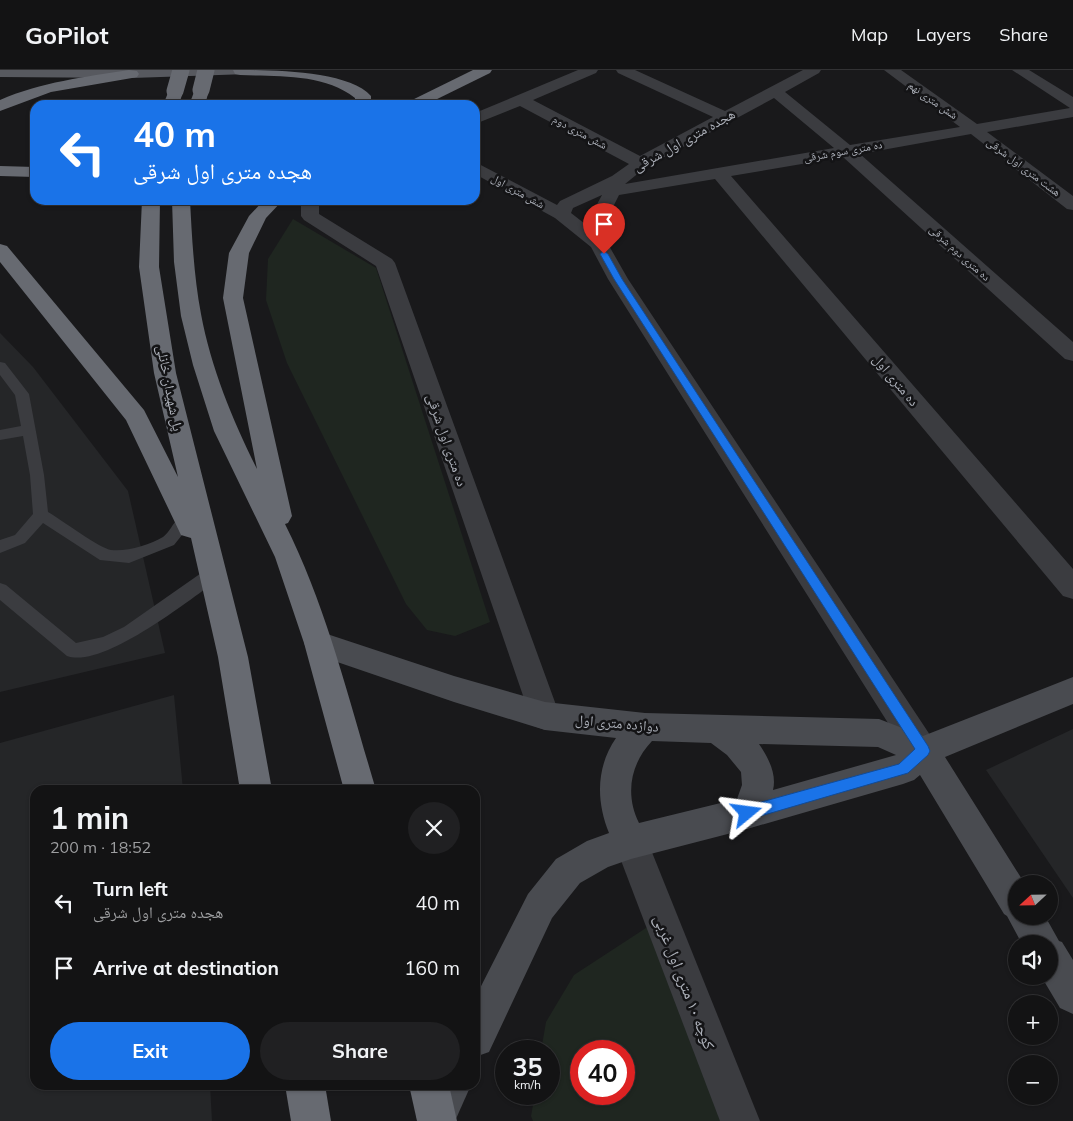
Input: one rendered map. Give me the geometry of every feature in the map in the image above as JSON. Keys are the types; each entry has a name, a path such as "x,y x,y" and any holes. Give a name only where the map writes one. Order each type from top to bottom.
{"highway":[{"path":"172,100 181,70"},
{"path":"198,100 206,70"},
{"path":"423,100 485,70"},
{"path":"240,71 310,75 338,80 354,87 363,96 363,100"},
{"path":"0,106 46,90 74,83 132,74"},
{"path":"0,171 30,172"},
{"name":"پل شهیدان خانلی","path":"151,205 149,267 165,373 213,574"},
{"path":"181,205 184,262 191,316 204,365 226,431 288,557 318,643 359,785"},
{"path":"269,205 258,216 239,254 233,298 288,557"},
{"path":"0,250 136,416 213,574 233,657 255,785"},
{"path":"306,1090 311,1121"}],"main road":[{"path":"0,73 132,74 248,70"}],"street":[{"path":"480,117 590,70"},
{"path":"623,70 725,117"},
{"name":"شش متری نهم","path":"891,70 974,129"},
{"path":"1019,70 1073,104"},
{"name":"هجده متری اول شرقی","path":"801,72 775,90 640,163 616,186 598,219 599,244 629,296 923,751"},
{"name":"ده متری دوم شرقی","path":"775,90 847,151 1073,354"},
{"name":"شش متری دوم","path":"521,100 640,163"},
{"name":"ده متری سوم شرقی","path":"616,186 719,173 1073,112"},
{"name":"هشت متری اول شرقی","path":"974,129 1073,205"},
{"name":"شش متری اول","path":"480,170 561,214 599,244"},
{"name":"ده متری اول","path":"719,173 1073,588"},
{"path":"561,214 566,205 616,186"},
{"name":"ده متری اول شرقی","path":"310,205 310,216 385,263 545,716"},
{"name":"دوازده متری اول","path":"318,643 454,689 545,716 644,727 880,733 923,751"},
{"path":"480,1028 540,906 568,871 599,853 631,842 747,813 903,769 923,751 1073,690"},
{"path":"631,842 618,814 615,785 621,758 635,736 644,727"},
{"path":"715,728 741,745 753,761 760,782 755,801 747,813"},
{"path":"923,751 1008,889"},
{"name":"کوچه ۱۰ متری اول غربی","path":"631,842 740,1121"},
{"path":"1058,970 1073,995"}],"lane":[{"path":"0,366 22,394 37,475 41,515 20,539 0,547"},
{"path":"0,435 28,430"},
{"path":"41,515 106,556 129,557 169,541 186,520"},
{"path":"0,590 73,651 106,644 130,632 213,574"}],"shaded area":[{"path":"293,219 376,268 490,622 455,636 427,630 406,604 287,363 266,300 268,259"},
{"path":"0,333 33,367 128,491 165,653 0,692"},
{"path":"174,695 183,785 30,785 30,1090 210,1090 212,1121 0,1121 0,743"},
{"path":"1073,729 1073,898 1058,875 986,770"},
{"path":"649,926 722,1121 533,1121 531,1116 533,1105 560,1105 560,1040 543,1040 546,1022 574,975"}],"route":[{"path":"604,254 618,279 923,751 903,769 747,813"}]}
